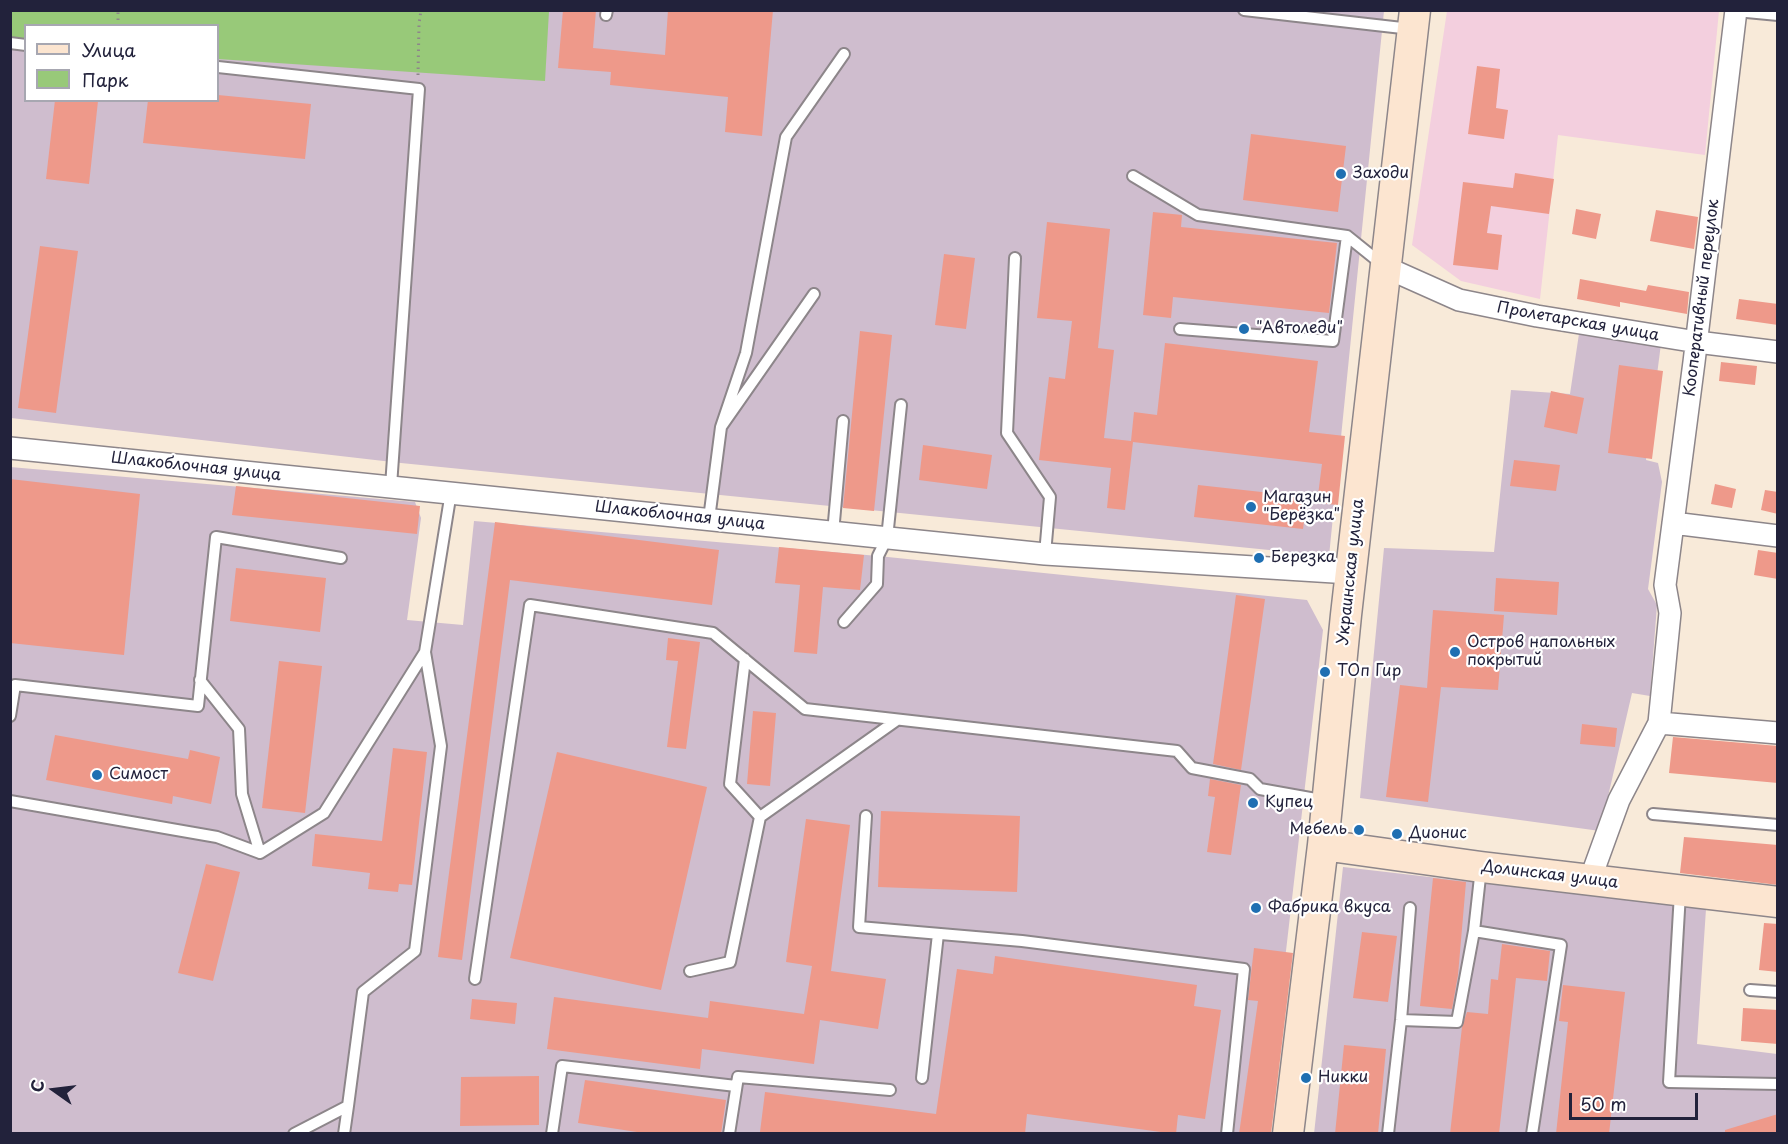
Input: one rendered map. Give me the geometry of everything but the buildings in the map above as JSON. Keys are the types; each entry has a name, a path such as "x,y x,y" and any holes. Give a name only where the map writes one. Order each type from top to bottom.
{"main road":[{"name":"Украинская улица","path":"1288,1134 1323,845 1350,573 1413,20"},
{"name":"Долинская улица","path":"1323,845 1481,867 1778,902"}],"street":[{"name":"Кооперативный переулок","path":"1659,723 1670,613 1665,585 1697,342 1736,11"},
{"name":"Пролетарская улица","path":"1385,267 1459,300 1537,316 1697,342 1778,352"},
{"name":"Шлакоблочная улица","path":"10,448 1045,554 1350,573"},
{"path":"1674,523 1778,536"},
{"path":"1590,880 1619,800 1659,723 1778,734"}],"lane":[{"path":"1244,10 1413,20"},
{"path":"1736,11 1778,15"},
{"path":"709,519 721,426 746,353 786,137 844,54"},
{"path":"219,67 419,89 391,486"},
{"path":"1133,176 1198,215 1347,236 1385,267"},
{"path":"1180,329 1333,341 1347,236"},
{"path":"1016,258 1007,434 1050,496 1045,554"},
{"path":"721,426 814,294"},
{"path":"844,622 877,584 878,556 887,538 901,405"},
{"path":"833,533 843,421"},
{"path":"344,1134 363,992 415,951 441,746 425,652 452,492"},
{"path":"10,716 15,686 198,706 216,537 341,558"},
{"path":"475,979 530,605 712,633 805,709 1177,752 1192,768 1250,778 1260,789 1327,801"},
{"path":"260,854 324,813 425,652"},
{"path":"745,659 730,784 760,817"},
{"path":"200,680 239,729 242,794 260,854"},
{"path":"690,971 730,962 760,817 897,720"},
{"path":"10,801 216,837 260,854"},
{"path":"1653,814 1778,825"},
{"path":"866,816 859,927 1022,941 1244,969 1227,1134"},
{"path":"1401,1020 1457,1022 1474,931 1481,867"},
{"path":"1681,890 1669,1082 1778,1084"},
{"path":"1388,1134 1401,1020 1410,908"},
{"path":"1474,931 1561,945 1532,1134"},
{"path":"922,1078 938,934"},
{"path":"1750,990 1778,992"},
{"path":"552,1134 562,1066 736,1086"},
{"path":"729,1134 738,1077 890,1090"},
{"path":"294,1134 348,1106"}],"path":[{"path":"419,89 418,24 421,10"}],"shaded area":[{"path":"11,11 1384,11 1329,556 401,463 11,418"},
{"path":"1447,11 1719,11 1705,155 1558,135 1540,299 1461,281 1412,245"},
{"path":"1580,327 1662,336 1646,460 1658,463 1662,482 1648,589 1657,605 1650,696 1632,693 1600,831 1360,798 1384,548 1494,552 1511,390 1570,394"},
{"path":"10,467 415,502 421,518 407,620 463,625 474,521 878,556 1307,600 1323,630 1265,1133 11,1133"},
{"path":"1343,867 1706,909 1697,1044 1777,1054 1777,1133 1314,1134"}],"green space":[{"path":"10,11 549,11 545,81 219,59 219,24 24,24 24,41 11,39"}],"place":[{"name":"Заходи","path":"1341,174"},
{"name":"\"Автоледи\"","path":"1244,329"},
{"name":"Магазин \"Берёзка\"","path":"1251,507"},
{"name":"Березка","path":"1259,558"},
{"name":"Остров напольных покрытий","path":"1455,652"},
{"name":"ТОп Гир","path":"1325,672"},
{"name":"Симост","path":"97,775"},
{"name":"Купец","path":"1253,803"},
{"name":"Мебель","path":"1359,830"},
{"name":"Дионис","path":"1397,834"},
{"name":"Фабрика вкуса","path":"1256,908"},
{"name":"Никки","path":"1306,1078"}]}
